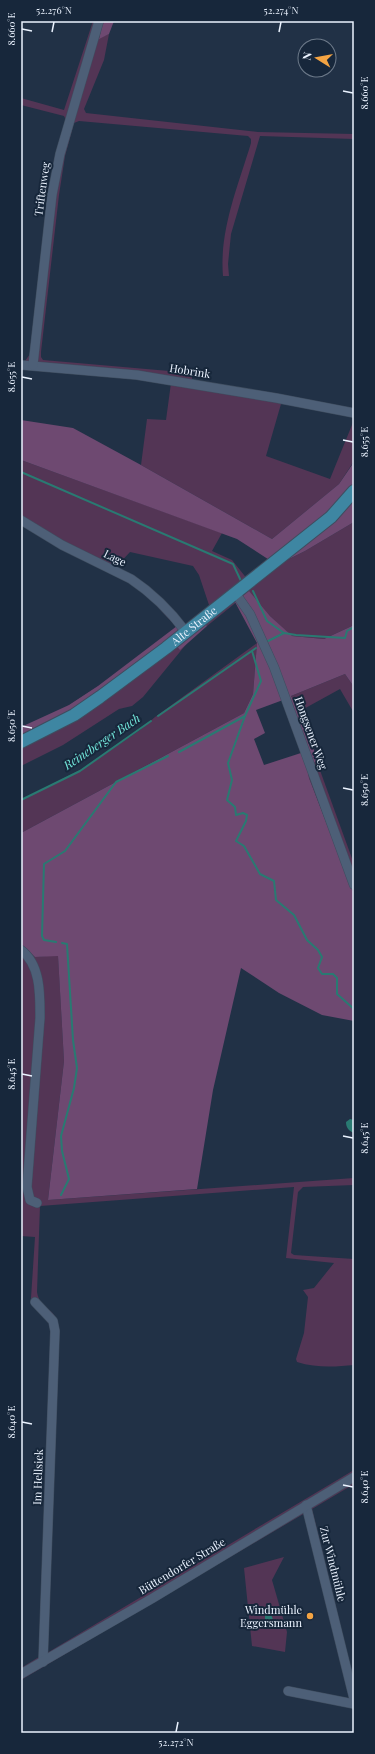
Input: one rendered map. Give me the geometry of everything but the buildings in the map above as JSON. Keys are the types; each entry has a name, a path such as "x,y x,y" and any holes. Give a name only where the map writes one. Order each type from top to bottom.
{"main road":[{"name":"Alte Straße","path":"21,742 74,715 186,632 236,594 331,517 354,491"}],"street":[{"name":"Triftenweg","path":"33,365 52,195 60,154 99,21"},
{"name":"Hobrink","path":"21,365 137,375 276,398 354,413"},
{"name":"Lage","path":"21,520 62,545 131,579 141,586 176,619 186,632"},
{"name":"Hongsener Weg","path":"236,594 250,614 274,668 354,885"},
{"path":"21,950 31,961 37,976 40,993 40,1018 27,1187 30,1200 37,1203"},
{"name":"Im Hellsiek","path":"34,1302 53,1321 55,1331 43,1662"},
{"name":"Büttendorfer Straße","path":"21,1674 354,1477"},
{"name":"Zur Windmühle","path":"306,1505 354,1699"},
{"path":"288,1691 354,1704"}],"shaded area":[{"path":"93,21 103,21 99,38 109,34 104,60 84,109 86,113 258,132 354,134 354,139 260,136 231,234 228,264 229,276 223,276 224,242 235,192 251,143 251,139 248,136 79,121 74,123 65,156 59,195 41,352 41,357 43,360 192,373 192,381 283,397 266,456 330,479 354,420 354,461 339,484 272,539 141,465 147,419 166,420 171,383 25,361 30,354 66,120 64,116 21,105 21,98 64,110"},
{"path":"103,21 114,21 109,34 99,39"},
{"path":"21,420 73,428 272,539 339,484 354,462 354,522 305,551 277,565 237,539 21,460"},
{"path":"21,460 222,533 212,551 232,560 248,580 305,551 354,522 354,625 324,639 291,636 270,616 249,592 207,626 202,617 182,633 141,589 21,524","holes":["130,552 193,566 199,575 210,608 186,626 116,567"]},
{"path":"249,591 270,616 292,636 324,639 354,625 354,687 345,674 291,696 307,728 317,762 307,764 309,778 354,894 354,1021 322,1015 279,993 241,968 213,1090 197,1189 48,1200 64,1061 58,956 35,957 21,944 21,833 244,713 253,694 257,643 235,602","holes":["283,700 304,752 264,765 254,739 265,733 256,710"]},
{"path":"202,617 207,626 180,650 171,639 98,696 21,737 21,727 69,705 98,686 177,626 182,632"},
{"path":"170,639 180,649 188,642 143,697 132,706 119,709 63,745 21,766 21,737"},
{"path":"257,643 253,694 244,713 21,833 21,800 86,767 140,730 155,717"},
{"path":"345,674 354,687 354,713 340,689 300,711 291,696"},
{"path":"317,762 354,864 354,894 309,778 306,764"},
{"path":"21,944 35,957 58,955 64,1061 48,1200 354,1178 354,1185 303,1187 298,1192 291,1253 294,1255 354,1259 354,1365 347,1366 311,1365 297,1362 296,1359 304,1333 308,1297 303,1290 314,1288 334,1263 286,1258 294,1187 40,1206 37,1292 41,1302 53,1314 57,1322 47,1653 354,1470 354,1484 312,1509 354,1682 305,1513 21,1680 21,1668 39,1657 51,1322 33,1305 31,1298 35,1237 21,1236"},
{"path":"350,1119 354,1120 354,1133 347,1128 346,1122"},
{"path":"284,1557 272,1580 287,1632 285,1652 252,1646 244,1568"},
{"path":"267,1609 270,1612 274,1622 271,1626 265,1625 265,1612"}],"waterway":[{"path":"21,472 233,564 241,581"},
{"path":"253,591 267,621 284,633"},
{"name":"Reineberger Bach","path":"266,642 284,633 345,638 347,631 354,627"},
{"name":"Reineberger Bach","path":"158,716 256,648"},
{"path":"179,752 245,716 261,681 252,651"},
{"path":"245,716 228,763 232,780 227,800 235,807 236,815 243,813 247,815 246,821 236,841 244,846 260,874 274,881 276,900 294,915 307,940 318,950 322,957 318,968 322,974 333,974 337,978 337,994 354,1009"},
{"name":"Reineberger Bach","path":"21,800 80,771 151,721"},
{"path":"56,942 44,940 42,936 44,864 65,851 116,782 168,756"},
{"path":"61,1195 69,1179 62,1151 61,1136 74,1088 77,1068 73,1040 67,944 62,943"}],"place":[{"name":"Windmühle Eggersmann","path":"310,1616"}]}
